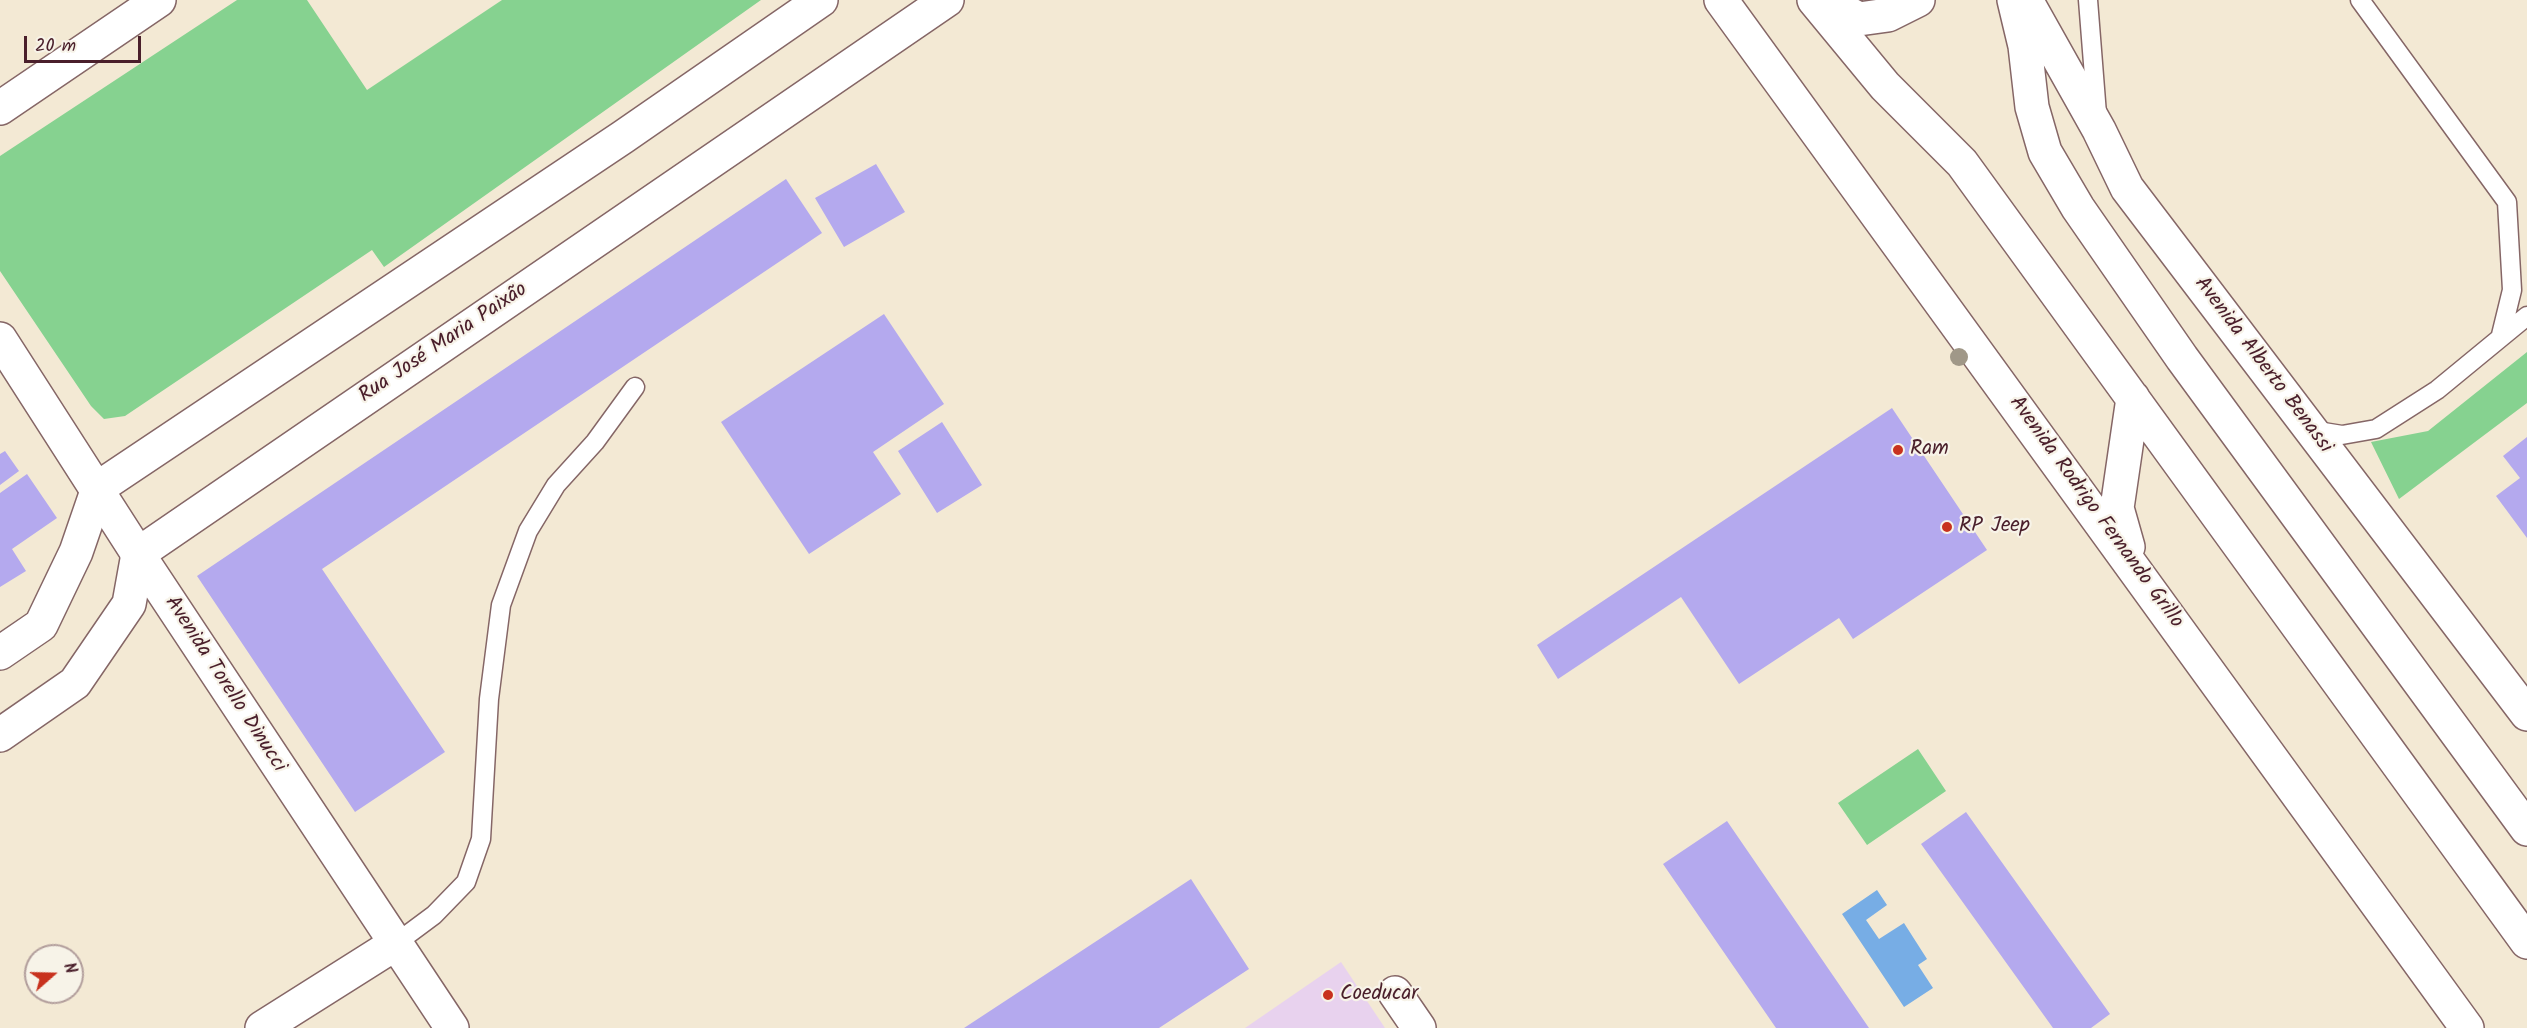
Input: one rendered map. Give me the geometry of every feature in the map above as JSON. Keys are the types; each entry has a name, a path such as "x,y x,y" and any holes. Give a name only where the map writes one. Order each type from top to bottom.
{"street":[{"path":"0,108 159,0"},
{"path":"0,653 41,625 76,552 98,488 623,137 821,0"},
{"name":"Rua José Maria Paixão","path":"138,554 947,0"},
{"name":"Avenida Rodrigo Fernando Grillo","path":"1721,0 2132,563 2467,1028"},
{"path":"1814,0 1886,86 1962,163 2527,942"},
{"path":"1823,0 1859,19 1888,15 1918,0"},
{"path":"2014,0 2025,46 2032,107 2045,152 2078,208 2182,358 2527,829"},
{"name":"Avenida Alberto Benassi","path":"2025,0 2099,130 2127,188 2527,714"},
{"name":"Avenida Torello Dinucci","path":"0,339 98,488 138,554 452,1028"},
{"path":"2132,563 2117,508 2133,398"},
{"path":"0,735 75,683 129,604 138,554"},
{"path":"262,1028 395,944"},
{"path":"1395,993 1419,1028"}],"lane":[{"path":"2088,0 2099,130"},
{"path":"2360,0 2507,202 2512,290 2501,335"},
{"path":"2309,429 2342,435 2376,429 2437,390 2501,335 2527,316"},
{"path":"395,944 434,915 466,882 481,838 489,699 501,605 528,531 556,484 596,442 635,387"}],"shaded area":[{"name":"Coeducar","path":"1341,962 1385,1028 1245,1028"}],"green space":[{"path":"237,0 307,0 367,90 502,0 761,0 384,267 372,250 125,416 104,419 91,406 0,271 0,156"},
{"path":"2527,352 2527,403 2399,499 2371,442 2428,431"},
{"path":"1918,749 1946,791 1867,845 1838,803"}],"water":[{"path":"1877,890 1887,905 1866,920 1879,939 1904,923 1927,959 1918,965 1933,988 1904,1007 1842,914"}],"building":[{"path":"876,164 905,212 844,247 815,198"},
{"path":"786,179 822,233 322,569 445,752 355,812 197,576"},
{"path":"884,314 944,404 873,452 901,494 809,554 721,422"},
{"path":"1892,408 1987,550 1853,639 1839,618 1739,684 1681,597 1558,679 1537,645"},
{"path":"942,422 982,485 937,513 898,451"},
{"path":"2527,437 2527,538 2496,496 2520,478 2503,456"},
{"path":"5,451 19,471 0,485 0,454"},
{"path":"27,474 57,518 12,549 26,571 0,587 0,493"},
{"path":"1966,812 2110,1014 2091,1028 2053,1028 1921,844"},
{"path":"1727,821 1869,1028 1776,1028 1663,864"},
{"path":"1191,879 1249,969 1159,1028 964,1028"}],"place":[{"name":"Ram","path":"1898,450"},
{"name":"RP Jeep","path":"1947,527"},
{"name":"Coeducar","path":"1328,995"}]}
